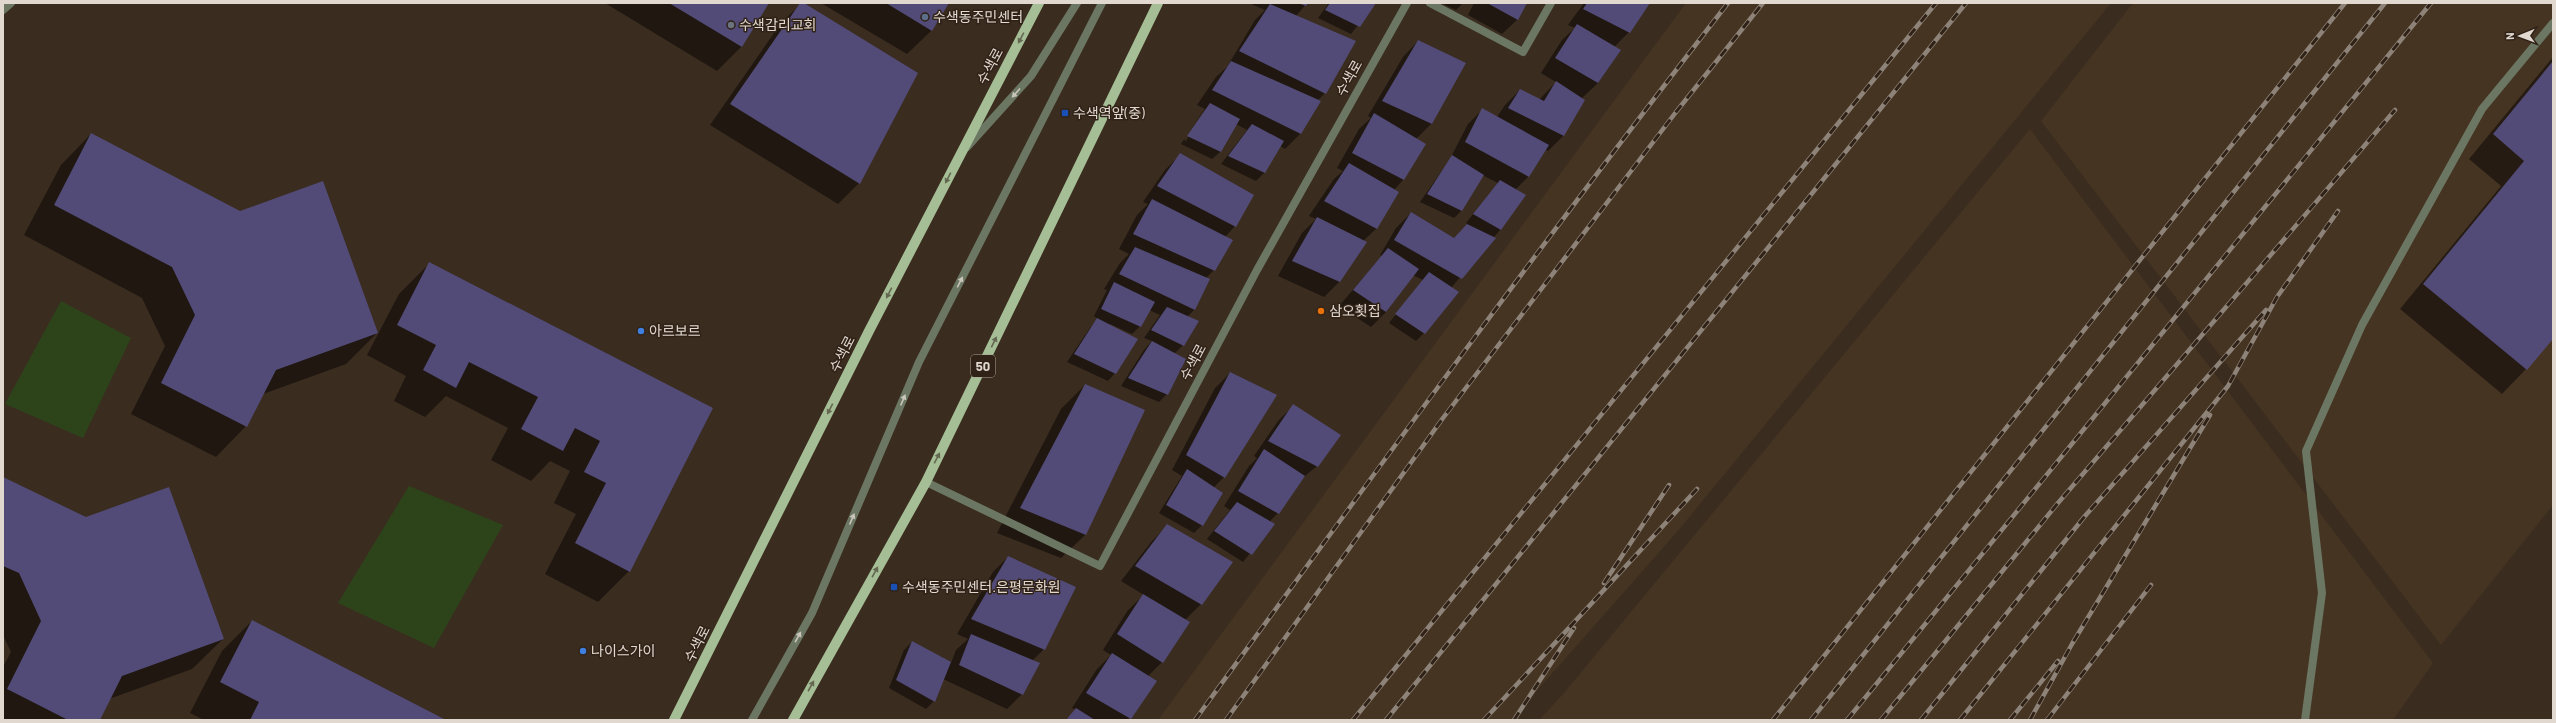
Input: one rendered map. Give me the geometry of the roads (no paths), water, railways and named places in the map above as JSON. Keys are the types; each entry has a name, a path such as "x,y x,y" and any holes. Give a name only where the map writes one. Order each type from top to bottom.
{"main road":[{"name":"수색로","path":"674,720 960,155 1039,3"},
{"name":"50","path":"793,720 926,482 1158,3"}],"street":[{"path":"3,10 11,3"},
{"path":"960,155 1031,76 1077,3"},
{"path":"752,720 812,613 920,362 1102,3"},
{"name":"수색로","path":"926,482 1100,566 1257,270 1407,3"},
{"path":"1430,3 1523,52 1551,3"},
{"path":"2305,720 2322,593 2306,451 2362,325 2482,109 2553,23"}],"railway":[{"path":"1195,720 1392,449 1525,270 1728,3"},
{"path":"1226,720 1443,418 1676,112 1763,3"},
{"path":"1353,720 1936,3"},
{"path":"1386,720 1966,3"},
{"path":"1773,720 2345,3"},
{"path":"1811,720 2385,3"},
{"path":"1847,720 2431,3"},
{"path":"1881,720 2058,503 2395,110"},
{"path":"1960,720 2228,386 2277,297 2338,211"},
{"path":"1921,720 2085,516 2266,310"},
{"path":"2030,720 2072,644 2210,415"},
{"path":"1604,583 1669,485"},
{"path":"1484,720 1697,489"},
{"path":"2047,720 2151,585"},
{"path":"1514,720 1574,628"},
{"path":"2010,720 2058,661"}],"place":[{"name":"수색동주민센터","path":"925,17"},
{"name":"수색감리교회","path":"731,25"},
{"name":"수색역앞(중)","path":"1065,113"},
{"name":"삼오횟집","path":"1321,311"},
{"name":"아르보르","path":"641,331"},
{"name":"수색동주민센터.은평문화원","path":"894,587"},
{"name":"나이스가이","path":"583,651"}]}
